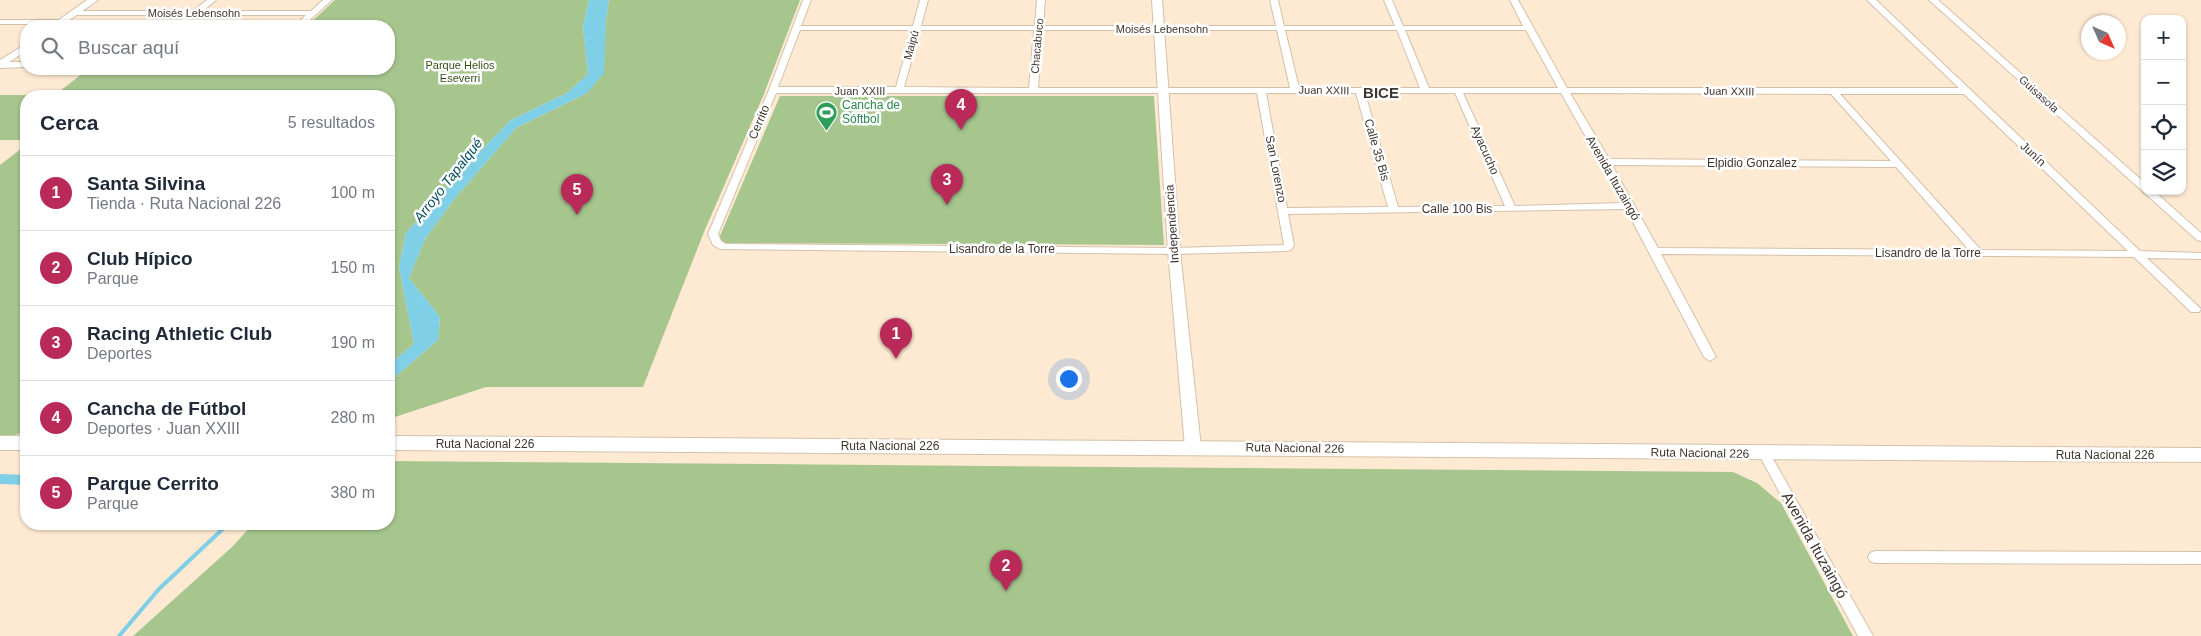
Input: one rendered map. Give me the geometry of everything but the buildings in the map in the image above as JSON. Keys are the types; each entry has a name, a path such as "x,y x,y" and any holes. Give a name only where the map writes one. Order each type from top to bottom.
{"highway":[{"path":"0,443 20,443"},
{"name":"Ruta Nacional 226","path":"395,443 2201,455"}],"main road":[{"path":"64,20 92,0"},
{"name":"Independencia","path":"1158,0 1174,251 1193,447"},
{"path":"0,65 20,51"}],"street":[{"path":"186,20 212,0"},
{"path":"306,20 328,0"},
{"name":"Cerrito","path":"717,243 713,234 773,90 807,0"},
{"name":"Maipú","path":"899,91 924,0"},
{"name":"Chacabuco","path":"1033,91 1041,0"},
{"path":"1274,0 1295,89"},
{"path":"1388,0 1426,91"},
{"name":"Avenida Ituzaingó","path":"1514,0 1563,92 1630,206 1710,357"},
{"name":"Junín","path":"1871,0 2195,308"},
{"name":"Guisasola","path":"1933,0 2141,184"},
{"name":"Moisés Lebensohn","path":"74,13 314,13"},
{"path":"0,22 20,23"},
{"name":"Moisés Lebensohn","path":"796,28 1528,28"},
{"path":"0,65 20,66"},
{"name":"Juan XXIII","path":"773,90 1295,89 1563,92 1699,90 1835,93 1966,92"},
{"name":"San Lorenzo","path":"1261,90 1284,211 1289,245 1287,248"},
{"name":"Calle 35 Bis","path":"1360,91 1394,210"},
{"name":"Ayacucho","path":"1458,91 1511,209"},
{"path":"1835,93 1978,253"},
{"name":"Elpidio Gonzalez","path":"1605,162 1900,164"},
{"path":"2153,195 2201,238"},
{"name":"Calle 100 Bis","path":"1284,211 1630,206"},
{"name":"Lisandro de la Torre","path":"717,243 730,248 1174,251 1287,248"},
{"name":"Lisandro de la Torre","path":"1654,251 2201,256"},
{"name":"Avenida Ituzaingó","path":"1764,453 1866,636"},
{"path":"1875,557 2201,558"}],"green space":[{"name":"Parque Helios Eseverri","path":"335,0 589,0 583,27 588,74 567,93 511,120 468,164 406,233 399,267 414,344 395,360 395,90 61,90 80,75 395,75 395,20 313,20"},
{"path":"609,0 800,0 764,94 704,232 643,387 486,387 395,417 395,377 438,340 440,317 409,278 425,239 456,197 516,128 587,93 606,21"},
{"name":"Parque Helios Eseverri","path":"0,95 20,95 20,140 0,140"},
{"path":"780,96 1154,96 1164,245 717,243"},
{"path":"20,150 20,434 15,435 0,435 0,165"},
{"path":"395,461 1733,472 1757,483 1781,503 1853,636 133,636 232,547 248,530 395,530"}],"water":[{"path":"589,0 609,0 606,21 604,73 587,93 516,128 456,197 425,239 409,278 440,317 438,340 395,377 395,360 414,344 399,267 406,233 468,164 511,120 567,93 588,74 583,27"}],"waterway":[{"path":"0,479 20,480"},
{"name":"Arroyo Tapalqué","path":"119,636 159,589 222,530"}],"place":[{"name":"Cancha de Fútbol","path":"961,130"},
{"name":"Cancha de Sóftbol","path":"826,131"},
{"name":"Racing Athletic Club","path":"947,205"},
{"name":"Parque Cerrito","path":"577,215"},
{"name":"Santa Silvina","path":"896,359"},
{"name":"Club Hípico","path":"1006,591"}],"district":[{"name":"BICE","path":"1381,92"}]}
